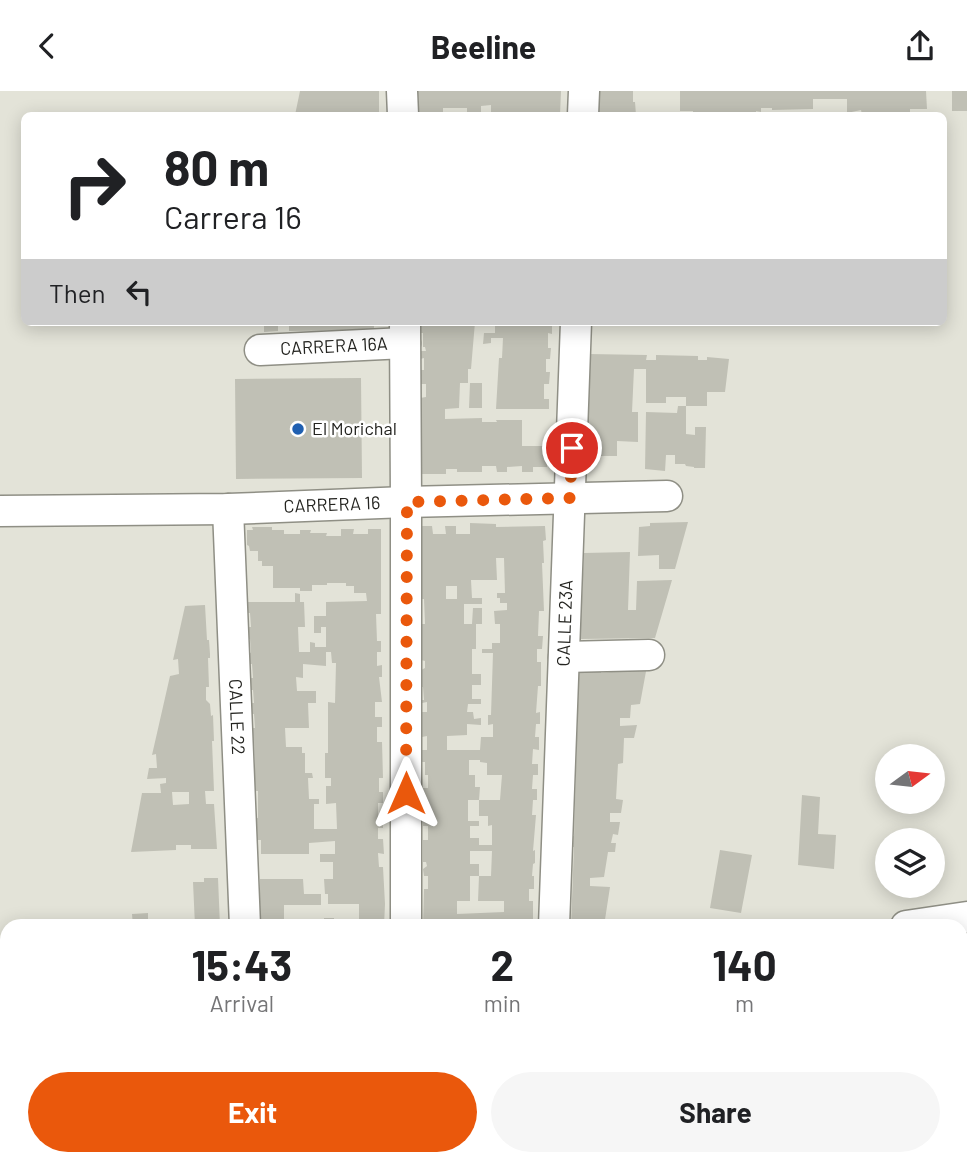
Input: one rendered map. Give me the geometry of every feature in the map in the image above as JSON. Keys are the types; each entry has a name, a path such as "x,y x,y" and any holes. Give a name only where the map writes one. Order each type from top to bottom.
{"street":[{"path":"402,91 403,112"},
{"path":"583,112 584,91"},
{"name":"CALLE 23A","path":"554,919 576,326"},
{"path":"405,333 406,919"},
{"name":"CARRERA 16A","path":"260,350 405,333"},
{"name":"CARRERA 16","path":"0,511 229,509 667,496"},
{"name":"CALLE 22","path":"229,509 245,919"},
{"path":"564,657 649,655"}],"building":[{"path":"300,91 379,91 379,112 296,112"},
{"path":"416,91 561,91 560,112 491,112 491,105 481,106 481,112 467,112 467,108 443,108 443,112 416,112"},
{"path":"595,91 633,91 636,112 597,112"},
{"path":"680,91 926,91 927,109 910,109 910,112 847,112 847,99 813,99 813,109 761,108 761,112 680,111"},
{"path":"952,91 967,91 967,111 952,111"},
{"path":"264,326 278,326 278,331 264,332"},
{"path":"289,326 374,326 374,330 289,331"},
{"path":"420,326 475,326 468,383 460,383 459,408 445,409 445,419 482,418 482,422 522,420 522,446 548,446 547,467 533,467 533,472 522,472 522,466 507,467 507,472 497,472 496,466 482,466 482,472 446,469 446,474 418,474 418,409 420,398 426,397 426,384 420,384 420,370 424,370 424,358 420,359 420,351 426,351 423,347 423,333 420,333"},
{"path":"495,326 552,326 552,334 548,333 550,359 546,359 546,372 550,372 549,384 544,384 544,399 549,399 549,409 496,409 503,338 491,338 491,343 483,344 484,333 495,333"},
{"path":"589,354 647,355 646,360 656,360 656,355 698,356 698,360 707,360 707,357 729,359 725,392 707,392 707,406 686,406 686,397 666,397 666,403 646,403 646,369 634,369 632,412 638,412 638,442 617,441 617,456 588,456 588,440 592,441 592,426 588,426"},
{"name":"El Morichal","path":"361,378 362,478 236,479 235,379"},
{"path":"470,383 482,383 482,408 469,408"},
{"path":"678,406 686,406 686,434 695,435 695,427 706,427 705,468 675,464 675,455 666,455 665,471 645,469 646,412 677,413"},
{"path":"688,522 675,569 659,569 659,555 638,556 639,527 650,526 650,523"},
{"path":"470,523 496,524 496,527 545,526 546,540 543,541 542,563 544,611 539,611 538,636 543,636 542,649 537,649 537,662 541,662 541,686 538,686 536,713 540,712 540,724 536,724 535,737 539,737 539,750 533,749 532,764 538,764 538,775 533,775 532,789 537,789 532,815 536,815 533,851 535,850 535,863 532,876 534,889 529,889 529,901 533,901 533,919 423,919 424,889 428,889 428,876 424,876 423,869 427,866 426,862 423,862 423,840 428,840 428,826 423,826 423,813 428,813 427,801 422,800 422,788 428,788 428,775 425,775 425,762 422,762 422,750 427,750 427,736 422,737 422,712 427,712 427,702 422,703 424,700 421,687 421,670 425,668 425,661 421,660 421,624 425,624 424,599 421,599 420,526 432,526 433,534 446,534 445,526 456,526 456,534 470,534","holes":["496,558 504,558 505,593 497,593 497,598 500,598 500,603 507,603 507,610 494,611 495,624 500,624 500,643 492,643 492,649 482,649 482,653 493,653 491,715 488,715 488,725 493,724 493,737 481,737 480,750 447,750 447,736 467,735 467,724 481,725 481,718 474,719 473,712 467,712 468,704 481,704 481,699 472,699 472,685 481,685 481,674 472,674 472,649 476,649 476,624 482,624 482,608 473,608 472,624 464,624 464,604 482,604 482,598 472,598 471,580 497,580","446,586 457,586 457,599 446,599","469,760 487,763 487,775 502,775 500,800 479,800 480,787 475,787 475,775 469,775","468,800 479,800 479,816 488,816 488,826 492,825 492,845 479,845 479,838 470,838 470,826 479,826 479,821 468,821","470,851 492,851 491,876 479,876 479,864 470,864","470,876 479,876 478,901 504,901 504,912 457,914 457,901 470,901"]},
{"path":"252,527 272,527 272,530 284,530 284,534 300,534 300,530 311,530 310,533 341,536 341,529 354,529 353,534 368,534 368,529 381,529 381,614 376,614 377,641 381,641 381,652 377,652 377,666 382,665 382,677 379,677 382,702 375,702 375,717 382,717 382,727 377,727 377,742 382,742 383,778 379,778 379,792 383,792 383,803 378,803 378,817 383,817 383,828 378,828 378,839 383,839 384,854 378,853 379,867 383,867 384,919 359,919 359,904 328,904 324,879 333,879 333,862 320,862 320,854 335,854 335,841 309,843 309,854 261,854 261,840 256,840 258,791 254,791 252,728 255,728 250,703 254,703 249,678 253,678 252,664 249,664 248,652 251,653 247,627 251,627 250,613 246,613 246,602 295,602 295,593 300,594 300,602 304,602 305,627 298,627 299,652 310,652 310,642 315,643 315,647 326,647 326,627 321,627 321,633 314,633 314,616 326,616 326,602 367,601 366,593 354,593 354,586 346,586 346,583 312,585 312,591 273,588 273,566 262,566 262,561 258,561 258,551 250,551 247,545 247,530 253,530","holes":["326,652 331,652 332,663 336,663 335,703 328,702 325,778 331,778 331,786 326,786 326,804 336,803 337,829 314,829 314,804 319,804 319,799 309,799 308,778 313,778 312,773 305,773 305,753 302,753 302,747 286,747 285,728 309,728 308,703 316,703 316,691 297,691 296,677 303,678 303,664 326,666"]},
{"path":"630,552 628,610 636,610 637,581 672,580 655,638 580,639 584,553"},
{"path":"205,605 210,654 206,700 210,704 211,716 213,715 214,791 205,791 206,804 214,804 217,849 191,849 191,845 176,845 176,850 131,852 142,793 161,793 160,784 166,783 166,778 147,779 149,768 157,768 156,754 152,755 170,676 179,674 178,659 173,660 185,606","holes":["172,792 189,792 189,804 173,805"]},
{"path":"647,666 640,704 631,705 630,718 620,718 620,726 637,725 634,738 624,738 623,763 618,764 616,799 623,800 621,813 610,813 610,822 620,822 618,835 613,834 611,843 616,843 615,852 608,852 604,877 590,878 590,886 610,887 605,919 571,919 579,673 601,669 601,673 611,672 610,669"},
{"path":"802,795 820,797 818,834 836,835 834,869 798,865"},
{"path":"720,850 752,855 741,913 710,908"},
{"path":"204,878 218,878 220,919 195,919 193,882 204,882"},
{"path":"260,879 303,879 304,894 321,894 321,905 284,905 284,919 260,919"},
{"path":"148,913 148,919 132,919 132,914"}],"place":[{"name":"El Morichal","path":"298,429"}],"route":[{"path":"406,793 407,502 570,498 572,448"}]}
